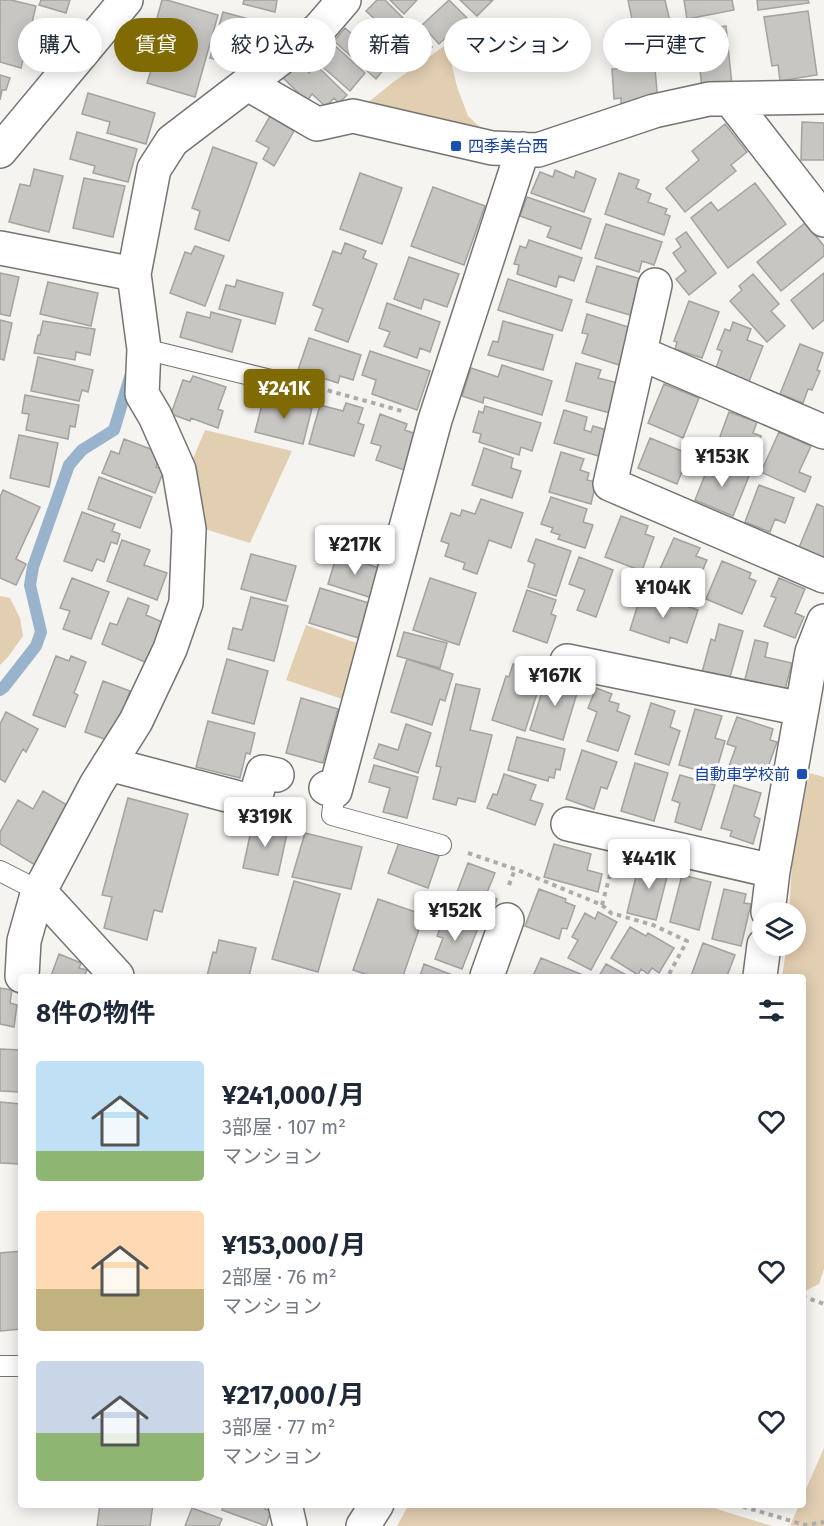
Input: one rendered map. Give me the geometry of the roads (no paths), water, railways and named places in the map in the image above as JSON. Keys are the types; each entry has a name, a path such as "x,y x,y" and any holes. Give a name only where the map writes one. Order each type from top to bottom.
{"street":[{"path":"0,151 126,0"},
{"path":"22,974 24,940 39,891 96,785 136,721 171,649 186,603 189,529 179,470 142,394 144,349 134,274 154,169 172,141 319,29 344,0"},
{"path":"248,84 317,124 353,116 492,148 538,150 654,111 710,99 824,97"},
{"path":"730,99 824,220"},
{"path":"330,789 435,420 523,149"},
{"path":"0,248 134,274"},
{"path":"655,285 610,484 824,576"},
{"path":"640,353 824,432"},
{"path":"769,902 772,871 812,652 824,621"},
{"path":"567,661 802,709"},
{"path":"109,764 254,802 263,772 277,776"},
{"path":"568,824 772,871"},
{"path":"39,891 115,974"},
{"path":"488,974 507,920"},
{"path":"760,974 763,956"},
{"path":"286,1508 290,1526"},
{"path":"363,1526 374,1508"}],"lane":[{"path":"144,349 291,385"},
{"path":"330,789 332,814 441,845"},
{"path":"0,871 39,891"},
{"path":"0,1366 18,1366"}],"waterway":[{"path":"0,690 36,646 41,632 30,585 33,567 69,465 82,450 114,430 130,377"}],"place":[{"name":"四季美台西","path":"456,146"},
{"name":"自動車学校前","path":"802,774"}]}
